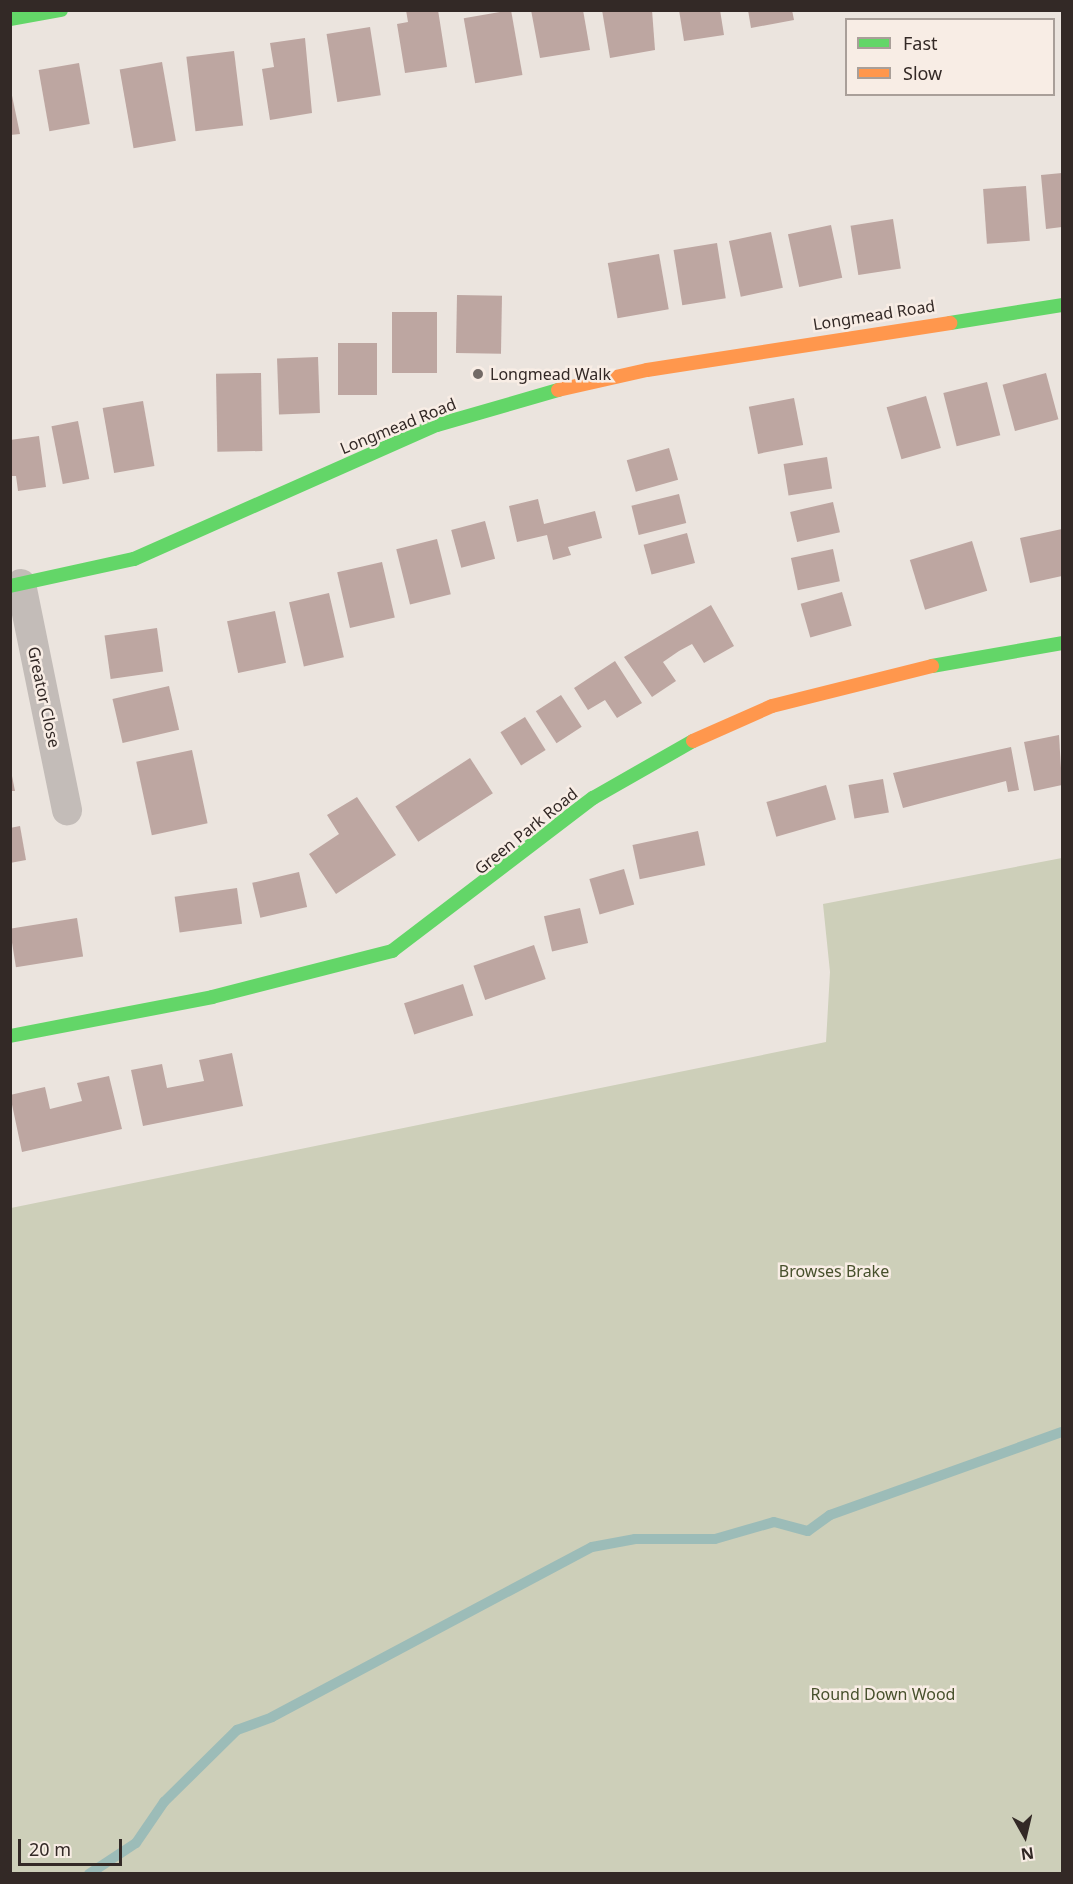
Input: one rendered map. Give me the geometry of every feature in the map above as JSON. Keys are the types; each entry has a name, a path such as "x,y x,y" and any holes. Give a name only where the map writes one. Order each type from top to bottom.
{"street":[{"path":"10,20 62,10"},
{"name":"Longmead Road","path":"16,585 135,559 437,425 544,393 658,368 1062,305"},
{"name":"Greator Close","path":"16,585 67,810"},
{"name":"Green Park Road","path":"10,1036 212,997 392,951 482,888 593,798 695,740 783,704 906,671 1062,643"}],"green space":[{"path":"1062,858 1062,1873 11,1873 11,1208 826,1042 830,972 823,904"}],"building":[{"path":"406,10 438,10 447,67 405,73 397,24 408,22"},
{"path":"511,10 522,75 475,83 464,18"},
{"path":"531,10 583,10 590,50 540,58"},
{"path":"602,10 652,10 655,50 610,58"},
{"path":"679,10 720,10 724,35 684,41"},
{"path":"748,10 792,10 794,20 751,28"},
{"path":"370,27 381,95 337,102 327,34"},
{"path":"305,38 312,113 270,120 262,69 274,67 270,43"},
{"path":"234,51 243,125 195,131 186,57"},
{"path":"162,62 176,141 134,148 120,69"},
{"path":"79,63 90,124 49,131 39,70"},
{"path":"10,86 20,134 10,135"},
{"path":"1062,173 1062,227 1046,229 1041,175"},
{"path":"1026,186 1030,241 987,244 983,189"},
{"path":"893,219 901,268 858,275 851,226"},
{"path":"831,225 842,278 799,287 788,234"},
{"path":"771,232 783,288 741,297 729,241"},
{"path":"717,243 726,298 682,305 674,250"},
{"path":"659,254 669,309 618,318 608,263"},
{"path":"457,295 502,296 501,354 456,353"},
{"path":"392,312 437,312 437,373 392,373"},
{"path":"338,343 377,343 377,395 338,395"},
{"path":"318,357 320,413 279,414 277,358"},
{"path":"261,373 262,451 217,452 216,374"},
{"path":"1046,373 1058,419 1015,431 1003,385"},
{"path":"987,382 1000,435 957,446 943,393"},
{"path":"926,396 941,448 901,459 887,407"},
{"path":"794,398 803,445 758,454 749,407"},
{"path":"143,401 154,466 114,473 103,408"},
{"path":"78,421 89,479 63,484 51,426"},
{"path":"39,436 46,487 18,491 16,476 10,476 10,440"},
{"path":"669,448 678,480 636,492 627,460"},
{"path":"827,457 832,489 789,495 784,464"},
{"path":"679,494 686,523 639,535 631,506"},
{"path":"538,499 544,524 595,511 602,538 568,547 571,555 553,560 547,535 517,542 509,506"},
{"path":"833,502 840,532 797,542 790,512"},
{"path":"485,521 495,559 461,568 451,530"},
{"path":"1062,529 1062,576 1030,583 1020,538"},
{"path":"687,533 695,563 652,575 644,545"},
{"path":"437,539 451,594 410,604 396,549"},
{"path":"972,541 987,591 925,610 910,560"},
{"path":"833,549 840,581 798,590 791,558"},
{"path":"382,562 395,618 350,628 337,572"},
{"path":"842,592 852,626 810,637 801,604"},
{"path":"329,593 344,657 304,667 289,602"},
{"path":"711,605 734,646 704,663 692,644 679,651 663,662 676,681 652,697 624,657"},
{"path":"275,611 286,663 238,673 227,621"},
{"path":"157,628 163,672 111,679 105,635"},
{"path":"615,661 642,703 617,718 605,700 588,710 574,688"},
{"path":"169,686 179,730 123,743 112,699"},
{"path":"561,695 582,727 557,743 536,711"},
{"path":"525,717 546,750 521,765 500,732"},
{"path":"1059,735 1062,785 1034,791 1024,742"},
{"path":"1011,747 1019,790 1008,792 1006,781 903,808 893,773"},
{"path":"192,750 208,823 152,835 136,762"},
{"path":"470,758 493,793 418,842 395,806"},
{"path":"10,766 15,791 10,791"},
{"path":"883,779 889,812 854,819 849,785"},
{"path":"826,785 836,820 776,837 766,802"},
{"path":"357,797 396,855 336,894 309,854 339,834 327,815"},
{"path":"20,826 26,860 10,863 10,828"},
{"path":"698,831 705,865 640,879 632,845"},
{"path":"624,869 634,905 600,914 589,879"},
{"path":"299,872 307,907 260,918 252,883"},
{"path":"237,888 242,924 180,932 175,897"},
{"path":"580,908 588,943 552,951 544,916"},
{"path":"77,918 83,957 16,967 10,929"},
{"path":"534,945 546,979 485,1000 473,966"},
{"path":"463,984 473,1015 414,1035 404,1003"},
{"path":"232,1053 243,1106 143,1126 131,1070 162,1064 167,1088 204,1081 199,1060"},
{"path":"109,1076 122,1129 22,1152 10,1095 45,1087 50,1109 82,1101 77,1083"}],"waterway":[{"path":"89,1874 136,1843 164,1802 237,1730 272,1717 592,1547 635,1539 715,1539 774,1522 808,1531 830,1515 1062,1432"}],"traffic: fast":[{"path":"10,19 61,10"},
{"path":"950,323 1062,305"},
{"path":"10,586 134,559 437,425 558,390"},
{"path":"932,666 1062,643"},
{"path":"10,1036 212,997 392,951 593,798 693,741"}],"traffic: slow":[{"path":"558,390 647,370 950,323"},
{"path":"693,741 772,706 932,666"}],"place":[{"name":"Longmead Walk","path":"478,374"}],"park label":[{"name":"Browses Brake","path":"834,1271"},
{"name":"Round Down Wood","path":"883,1694"}]}
